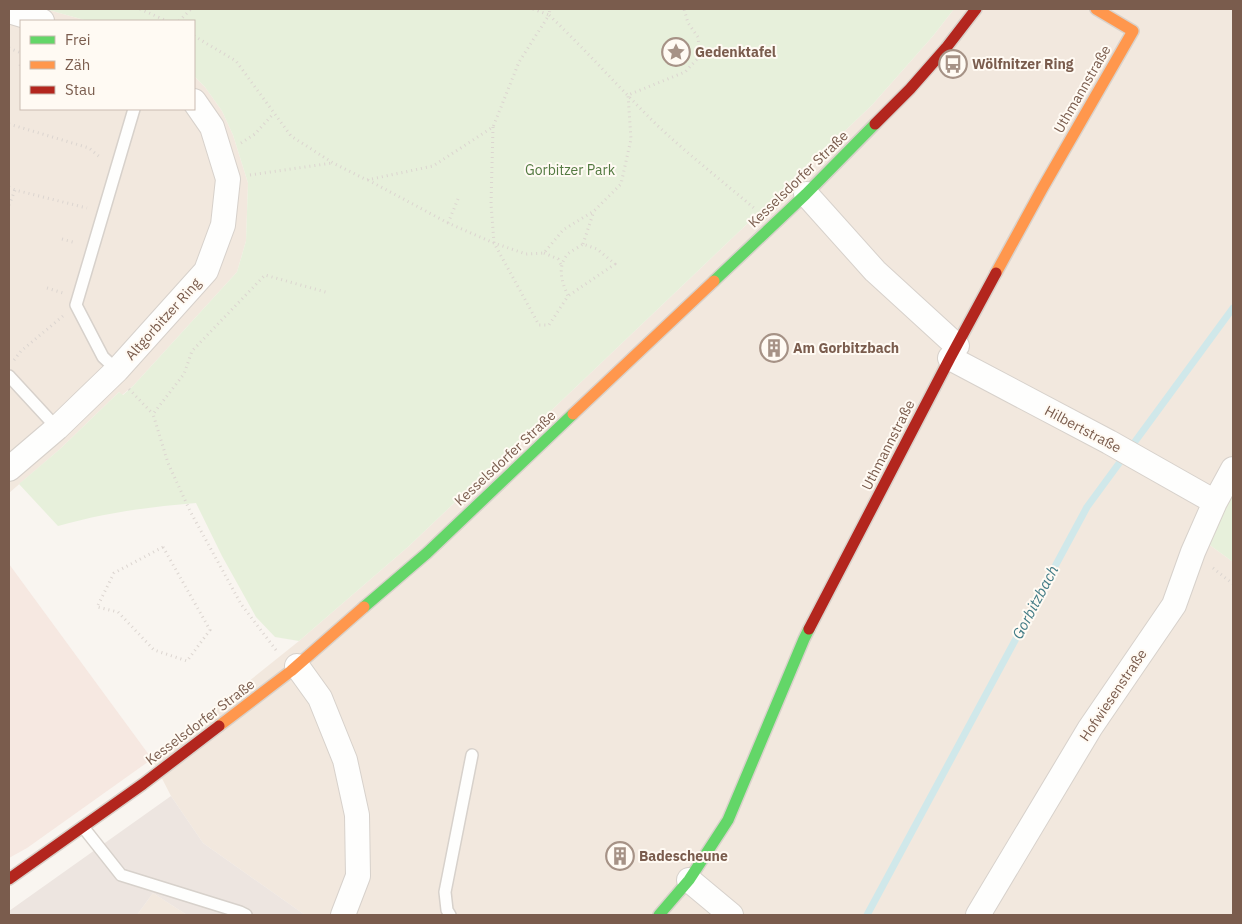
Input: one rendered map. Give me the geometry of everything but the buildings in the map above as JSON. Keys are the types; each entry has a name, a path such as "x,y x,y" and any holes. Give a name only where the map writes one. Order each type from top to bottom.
{"main road":[{"name":"Kesselsdorfer Straße","path":"9,879 143,784 294,668 427,553 806,194 910,89 946,48 976,9"},
{"name":"Uthmannstraße","path":"659,915 689,880 728,820 804,639 953,352 1042,189 1133,31 1096,9"}],"street":[{"path":"9,11 39,20"},
{"name":"Altgorbitzer Ring","path":"9,469 57,428 117,370 206,271 223,225 228,179 212,127 195,102"},
{"name":"Hilbertstraße","path":"806,194 875,271 953,352 1215,502"},
{"name":"Hofwiesenstraße","path":"978,915 1090,728 1174,605 1193,552 1215,502 1233,469"},
{"path":"294,668 320,698 345,760 358,816 358,876 343,915"},
{"path":"689,880 731,915"}],"lane":[{"path":"117,370 104,357 76,305 134,110"},
{"path":"9,376 57,428"},
{"path":"450,915 447,910 445,892 472,755"},
{"path":"82,826 121,875 246,915"}],"path":[{"path":"140,9 165,20"},
{"path":"180,20 191,9"},
{"path":"533,9 549,15 691,157 773,225"},
{"path":"550,9 549,15 519,62 493,127 492,204 494,244 539,325 549,324 568,296 615,264 597,249 583,244"},
{"path":"628,96 685,72 700,56 698,37 688,22 684,9"},
{"path":"195,37 236,61 291,136 334,163 448,224 494,244 526,254 544,253 558,259 561,266 562,281 568,296"},
{"path":"544,253 563,230 594,211 622,184 631,139 628,96"},
{"path":"9,124 89,148 115,169"},
{"path":"367,180 433,166 493,127"},
{"path":"228,179 334,163"},
{"path":"9,188 102,212"},
{"path":"9,205 15,190"},
{"path":"448,224 458,199"},
{"path":"561,266 569,254 583,244 594,211"},
{"path":"153,414 184,374 192,351 265,275 329,293"},
{"path":"9,367 21,351 76,305"},
{"path":"117,370 129,389 153,414 168,463 190,511 242,604 294,668"},
{"path":"163,547 210,630 187,661 154,650 118,612 97,607 114,573 163,547"},
{"path":"1216,571 1233,584"}],"shaded area":[{"path":"9,9 45,9 84,20 20,20 20,110 195,110 195,77 205,87 222,111 233,135 248,183 246,241 237,272 133,386 122,395 119,392 60,449 9,493"},
{"path":"954,9 1233,9 1233,490 1207,543 1233,562 1233,915 305,915 203,843 171,796 152,759 299,641 409,546 872,105 933,36"},
{"path":"9,564 152,759 27,848 9,858"},
{"path":"171,796 203,843 305,915 187,915 153,893 137,915 9,915 9,911"},
{"path":"153,893 187,915 137,915"}],"green space":[{"name":"Gorbitzer Park","path":"45,9 954,9 933,36 872,105 409,546 299,641 275,637 256,617 222,556 196,503 126,511 58,526 19,484 60,449 119,392 123,395 133,386 237,272 246,241 248,183 233,135 222,111 205,87 195,77 195,20 84,20"},
{"path":"1233,490 1233,562 1207,543"}],"waterway":[{"name":"Gorbitzbach","path":"867,915 1087,507 1233,308"}],"traffic: fast":[{"path":"714,281 806,194 875,124"},
{"path":"364,607 427,553 573,414"},
{"path":"659,915 689,880 728,820 809,629"}],"traffic: slow":[{"path":"996,273 1133,31 1096,9"},
{"path":"573,414 714,281"},
{"path":"219,726 291,671 364,607"}],"traffic: jam":[{"path":"875,124 910,89 946,48 976,9"},
{"path":"809,629 996,273"},
{"path":"9,879 143,784 219,726"}],"place":[{"name":"Gedenktafel","path":"676,52"},
{"name":"Wölfnitzer Ring","path":"953,64"},
{"name":"Am Gorbitzbach","path":"774,348"},
{"name":"Badescheune","path":"620,856"}]}
